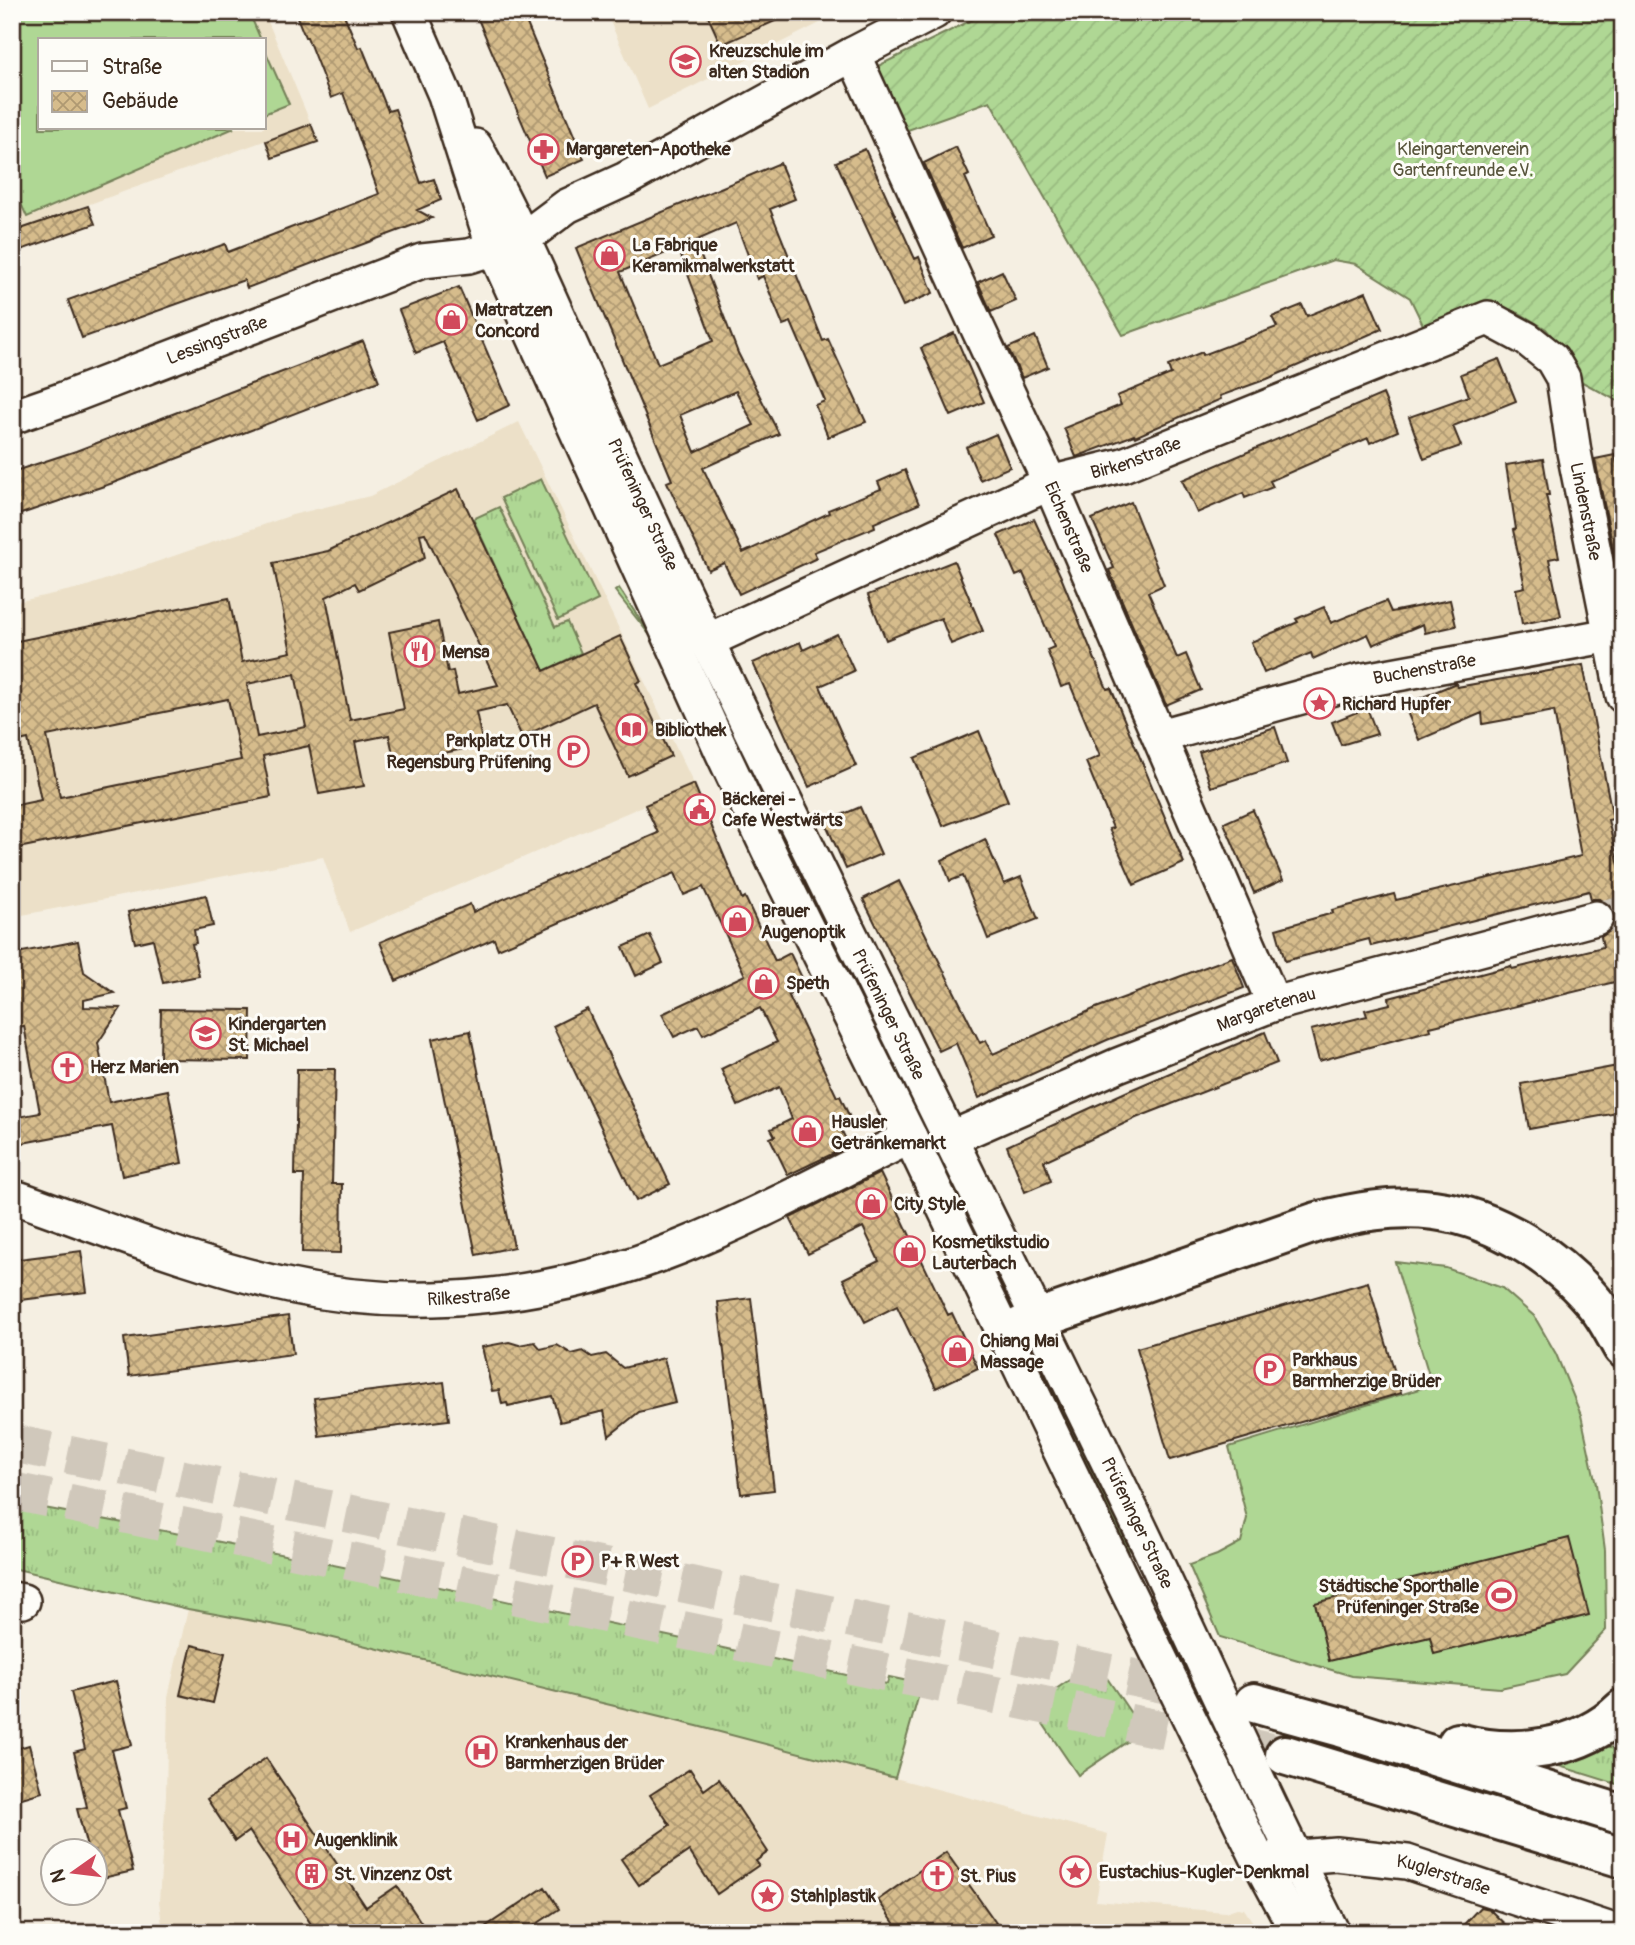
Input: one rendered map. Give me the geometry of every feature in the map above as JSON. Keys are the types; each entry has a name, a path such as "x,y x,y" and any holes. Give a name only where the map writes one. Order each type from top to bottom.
{"highway":[{"path":"1017,1317 1306,1199 1355,1186 1401,1182 1451,1188 1495,1202 1537,1220 1576,1249 1609,1282 1623,1302"},
{"path":"1017,1317 1353,1212 1435,1210 1468,1218 1504,1232 1538,1251 1575,1281 1601,1312 1623,1348"},
{"path":"1254,1703 1341,1727 1623,1815"},
{"path":"1341,1727 1373,1719 1474,1747 1504,1752 1563,1743 1590,1732 1623,1709"},
{"path":"1285,1755 1623,1858"},
{"path":"1583,1846 1612,1876 1623,1880"}],"street":[{"name":"Prüfeninger Straße","path":"409,12 774,862 910,1137 1017,1317 1173,1597 1293,1856 1333,1933"},
{"name":"Lessingstraße","path":"422,261 468,256 508,244 567,206 626,179 934,12"},
{"name":"Eichenstraße","path":"853,54 1050,483 1274,1004"},
{"name":"Lessingstraße","path":"12,417 422,261 496,213 567,206"},
{"name":"Prüfeninger Straße","path":"508,244 615,444 707,641 949,1139 1017,1317 1259,1861 1298,1933"},
{"name":"Birkenstraße","path":"707,641 1050,483 1123,465 1488,318 1527,339"},
{"name":"Lindenstraße","path":"1527,339 1552,359 1563,378 1574,452 1623,696"},
{"name":"Buchenstraße","path":"1160,736 1359,681 1611,635"},
{"name":"Margaretenau","path":"949,1139 1118,1065 1274,1004 1596,918"},
{"name":"Rilkestraße","path":"12,1196 155,1246 290,1286 388,1298 470,1298 563,1283 678,1248 910,1137"},
{"name":"Kuglerstraße","path":"1259,1861 1336,1854 1406,1862 1620,1933"}],"shaded area":[{"path":"12,12 264,12 311,124 15,231 12,225"},
{"name":"Kreuzschule im alten Stadion","path":"606,12 842,12 648,109"},
{"path":"519,422 694,784 350,932 323,857 12,917 12,603 84,587 292,515 370,496"},
{"name":"Krankenhaus der Barmherzigen Brüder","path":"188,1609 292,1628 697,1726 1108,1834 1096,1901 1225,1912 1244,1909 1260,1933 163,1933 159,1901 166,1795 168,1697"}],"green space":[{"path":"12,12 249,12 260,38 38,38 38,130 229,130 27,217 12,184"},
{"name":"Kleingartenverein Gartenfreunde e.V.","path":"988,12 1623,12 1623,404 1575,378 1566,353 1546,329 1519,313 1486,303 1424,327 1410,298 1356,264 1333,260 1123,335 990,101 905,131 878,66"},
{"path":"266,52 289,104 266,113"},
{"path":"528,292 995,1269 990,1271 828,947"},
{"path":"541,479 598,600 558,620 501,498"},
{"path":"499,507 555,627 567,622 581,653 544,671 473,519"},
{"path":"619,588 652,638 615,591"},
{"path":"1395,1262 1446,1268 1502,1288 1534,1316 1556,1354 1581,1415 1596,1484 1605,1550 1606,1630 1565,1674 1500,1688 1352,1676 1220,1637 1189,1565 1217,1555 1241,1542 1247,1518 1229,1447 1432,1385"},
{"path":"1026,1335 1129,1549 1127,1561 1022,1349"},
{"path":"12,1502 341,1566 887,1684 889,1677 922,1684 895,1778 697,1726 292,1628 188,1609 12,1568"},
{"path":"1096,1662 1143,1731 1078,1775 1031,1706"},
{"path":"1597,1744 1623,1750 1623,1786 1543,1761"}],"building":[{"path":"295,12 343,12 358,48 362,47 388,111 395,109 421,183 434,179 441,200 417,210 432,218 247,288 244,280 82,338 68,300 225,244 228,252 379,194 343,93 331,98"},
{"path":"475,12 522,12 584,159 545,176"},
{"path":"706,12 795,12 721,45"},
{"path":"311,124 318,142 272,158 266,141"},
{"path":"956,147 969,175 965,177 991,235 962,248 924,163"},
{"path":"865,149 915,259 919,257 933,293 903,306 836,162"},
{"path":"780,163 795,199 770,209 823,341 828,339 866,422 828,437 815,405 825,401 791,322 783,325 763,276 757,279 736,223 695,241 738,353 779,434 703,468 743,553 829,513 828,510 881,489 878,482 905,470 919,504 874,523 875,527 814,552 817,558 739,594 724,563 708,570 667,482 672,480 576,248","holes":["678,248 713,341 658,364 620,272","736,391 754,425 695,452 680,415"]},
{"path":"88,206 95,224 21,250 15,231"},
{"path":"1002,271 1016,301 991,312 978,282"},
{"path":"459,287 510,405 478,420 443,342 416,353 399,310"},
{"path":"1366,292 1382,329 1267,379 1220,396 1221,399 1135,437 1134,435 1076,457 1064,428 1121,405 1117,396 1171,374 1168,366 1277,327 1272,317 1302,305 1307,316"},
{"path":"954,333 984,402 951,416 921,348"},
{"path":"1035,336 1048,367 1022,378 1008,348"},
{"path":"363,341 379,381 113,483 12,517 12,472 76,451"},
{"path":"1499,359 1516,401 1453,426 1461,446 1424,459 1409,417 1469,396 1461,374"},
{"path":"1383,394 1398,431 1370,443 1368,438 1270,481 1273,487 1245,498 1243,493 1197,513 1182,480"},
{"path":"996,434 1010,467 980,480 966,447"},
{"path":"1615,455 1623,493 1623,597 1595,459"},
{"path":"1543,459 1549,495 1546,495 1559,557 1549,559 1561,616 1522,624 1516,589 1525,587 1513,530 1516,529 1506,465"},
{"path":"458,489 544,671 620,636 641,681 636,683 671,756 628,776 594,703 522,737 507,705 476,712 483,745 395,763 389,735 355,742 364,786 319,794 309,746 263,756 271,797 18,848 12,806 41,800 28,739 12,743 12,642 229,598 242,662 291,652 273,563 328,551","holes":["425,533 498,685 458,694 453,671 448,672 438,622 389,632 404,709 350,720 326,597 355,583 359,590 425,558 420,534","295,674 306,727 257,737 247,684","228,699 241,760 60,797 47,736"]},
{"path":"1131,502 1164,585 1148,592 1177,658 1186,654 1201,690 1166,705 1109,570 1114,568 1092,519"},
{"path":"1034,519 1107,689 1111,688 1184,863 1134,885 1109,829 1113,828 1086,762 1100,756 1070,684 1061,687 1047,650 1054,647 1023,573 1016,576 998,535"},
{"path":"954,561 983,631 951,644 941,618 886,640 868,595"},
{"path":"1450,600 1456,626 1425,633 1423,624 1373,645 1368,634 1313,659 1311,653 1264,673 1251,642 1298,622 1296,619 1324,607 1331,623 1386,601 1391,612"},
{"path":"837,634 854,671 820,686 856,766 809,787 753,663 800,642 803,650"},
{"path":"1583,665 1613,819 1608,820 1623,882 1623,980 1430,1027 1431,1030 1319,1061 1311,1030 1367,1016 1365,1010 1390,1004 1389,998 1511,966 1512,969 1603,947 1601,937 1610,931 1615,914 1609,904 1600,899 1591,899 1589,891 1371,946 1369,939 1285,961 1276,929 1333,913 1332,910 1394,894 1396,900 1581,856 1554,711 1483,724 1482,713 1419,740 1404,705 1456,683 1457,687"},
{"path":"1367,708 1377,734 1341,745 1332,722"},
{"path":"1275,727 1287,763 1211,787 1199,752"},
{"path":"979,731 1008,801 943,826 914,758"},
{"path":"694,784 742,899 745,897 775,961 790,953 806,986 788,994 837,1097 840,1096 852,1122 840,1127 849,1146 788,1175 770,1138 775,1136 771,1129 792,1119 779,1087 738,1106 721,1069 777,1042 760,1008 703,1035 698,1026 674,1037 662,1014 745,975 703,887 684,895 675,873 498,949 494,939 396,981 380,942 470,904 473,912 658,833 645,805"},
{"path":"860,807 881,854 846,869 825,822"},
{"path":"1253,810 1283,880 1254,893 1224,823"},
{"path":"985,839 1004,884 1021,877 1038,919 988,939 963,876 950,881 942,860"},
{"path":"899,881 980,1043 986,1040 993,1054 1096,1008 1232,957 1244,988 1107,1040 979,1098 956,1043 939,1051 863,899"},
{"name":"Kindergarten St. Michael","path":"206,895 213,926 194,930 196,943 192,944 199,976 163,983 153,939 135,943 128,912"},
{"path":"650,935 663,963 636,976 623,947"},
{"name":"Herz Marien","path":"78,941 84,972 114,993 84,1000 84,1007 121,1008 98,1043 109,1102 168,1090 182,1163 122,1176 112,1126 12,1145 12,1118 40,1113 24,1026 12,1028 12,954"},
{"name":"Kindergarten St. Michael","path":"161,1009 251,1010 250,1060 160,1059"},
{"path":"587,1009 670,1184 636,1201 553,1026"},
{"path":"470,1031 514,1247 476,1255 432,1039"},
{"path":"1265,1032 1277,1063 1136,1118 1044,1161 1051,1181 1025,1192 1007,1146"},
{"path":"1623,1065 1623,1112 1529,1129 1521,1084"},
{"path":"297,1069 335,1069 332,1184 342,1184 341,1253 302,1252 304,1175 295,1175"},
{"path":"880,1173 948,1315 952,1313 978,1368 936,1388 897,1306 865,1322 843,1279 879,1261 863,1227 808,1254 790,1218"},
{"path":"81,1251 87,1292 12,1301 12,1260"},
{"name":"Parkhaus Barmherzige Brüder","path":"1368,1282 1401,1393 1170,1460 1137,1348"},
{"path":"751,1298 774,1490 741,1494 718,1302"},
{"path":"288,1316 293,1354 129,1376 124,1338"},
{"path":"509,1342 519,1345 535,1342 541,1349 557,1345 572,1354 583,1351 592,1357 606,1354 623,1368 664,1358 675,1403 639,1412 609,1436 604,1411 560,1422 552,1396 508,1406 507,1403 502,1404 499,1390 492,1391 482,1347"},
{"path":"444,1382 449,1420 319,1436 314,1398"},
{"name":"Städtische Sporthalle Prüfeninger Straße","path":"1569,1538 1589,1615 1434,1654 1430,1637 1329,1661 1315,1603"},
{"path":"192,1645 225,1653 213,1703 180,1695"},
{"path":"116,1681 132,1745 112,1750 126,1808 118,1810 133,1871 108,1877 108,1836 84,1836 77,1809 87,1807 74,1752 85,1749 71,1692"},
{"path":"29,1745 42,1792 12,1801 12,1750"},
{"name":"St. Vinzenz Ost","path":"266,1758 366,1907 397,1886 428,1933 317,1933 249,1831 235,1841 207,1799"},
{"path":"690,1769 704,1790 719,1779 768,1852 756,1861 759,1865 717,1894 689,1851 639,1885 621,1859 670,1825 650,1795"},
{"name":"St. Pius","path":"946,1852 996,1923 982,1933 901,1933 878,1900"},
{"path":"545,1887 559,1909 523,1933 476,1933"},
{"path":"1480,1907 1489,1909 1514,1933 1456,1933"}],"tunnel":[{"path":"1596,918 1623,912"},
{"path":"12,1443 1249,1702"},
{"path":"12,1491 1285,1755"}],"place":[{"name":"Kreuzschule im alten Stadion","path":"686,61"},
{"name":"Margareten-Apotheke","path":"543,149"},
{"name":"La Fabrique Keramikmalwerkstatt","path":"609,255"},
{"name":"Matratzen Concord","path":"452,320"},
{"name":"Mensa","path":"419,652"},
{"name":"Richard Hupfer","path":"1319,704"},
{"name":"Bibliothek","path":"632,730"},
{"name":"Parkplatz OTH Regensburg Prüfening","path":"574,751"},
{"name":"Bäckerei - Cafe Westwärts","path":"699,809"},
{"name":"Brauer Augenoptik","path":"738,921"},
{"name":"Speth","path":"763,983"},
{"name":"Kindergarten St. Michael","path":"205,1034"},
{"name":"Herz Marien","path":"67,1067"},
{"name":"Hausler Getränkemarkt","path":"808,1132"},
{"name":"City Style","path":"871,1204"},
{"name":"Kosmetikstudio Lauterbach","path":"909,1252"},
{"name":"Chiang Mai Massage","path":"957,1351"},
{"name":"Parkhaus Barmherzige Brüder","path":"1269,1370"},
{"name":"P+ R West","path":"578,1561"},
{"name":"Städtische Sporthalle Prüfeninger Straße","path":"1502,1596"},
{"name":"Krankenhaus der Barmherzigen Brüder","path":"482,1752"},
{"name":"Augenklinik","path":"291,1840"},
{"name":"Eustachius-Kugler-Denkmal","path":"1076,1872"},
{"name":"St. Vinzenz Ost","path":"311,1874"},
{"name":"St. Pius","path":"937,1876"},
{"name":"Stahlplastik","path":"767,1896"}]}
